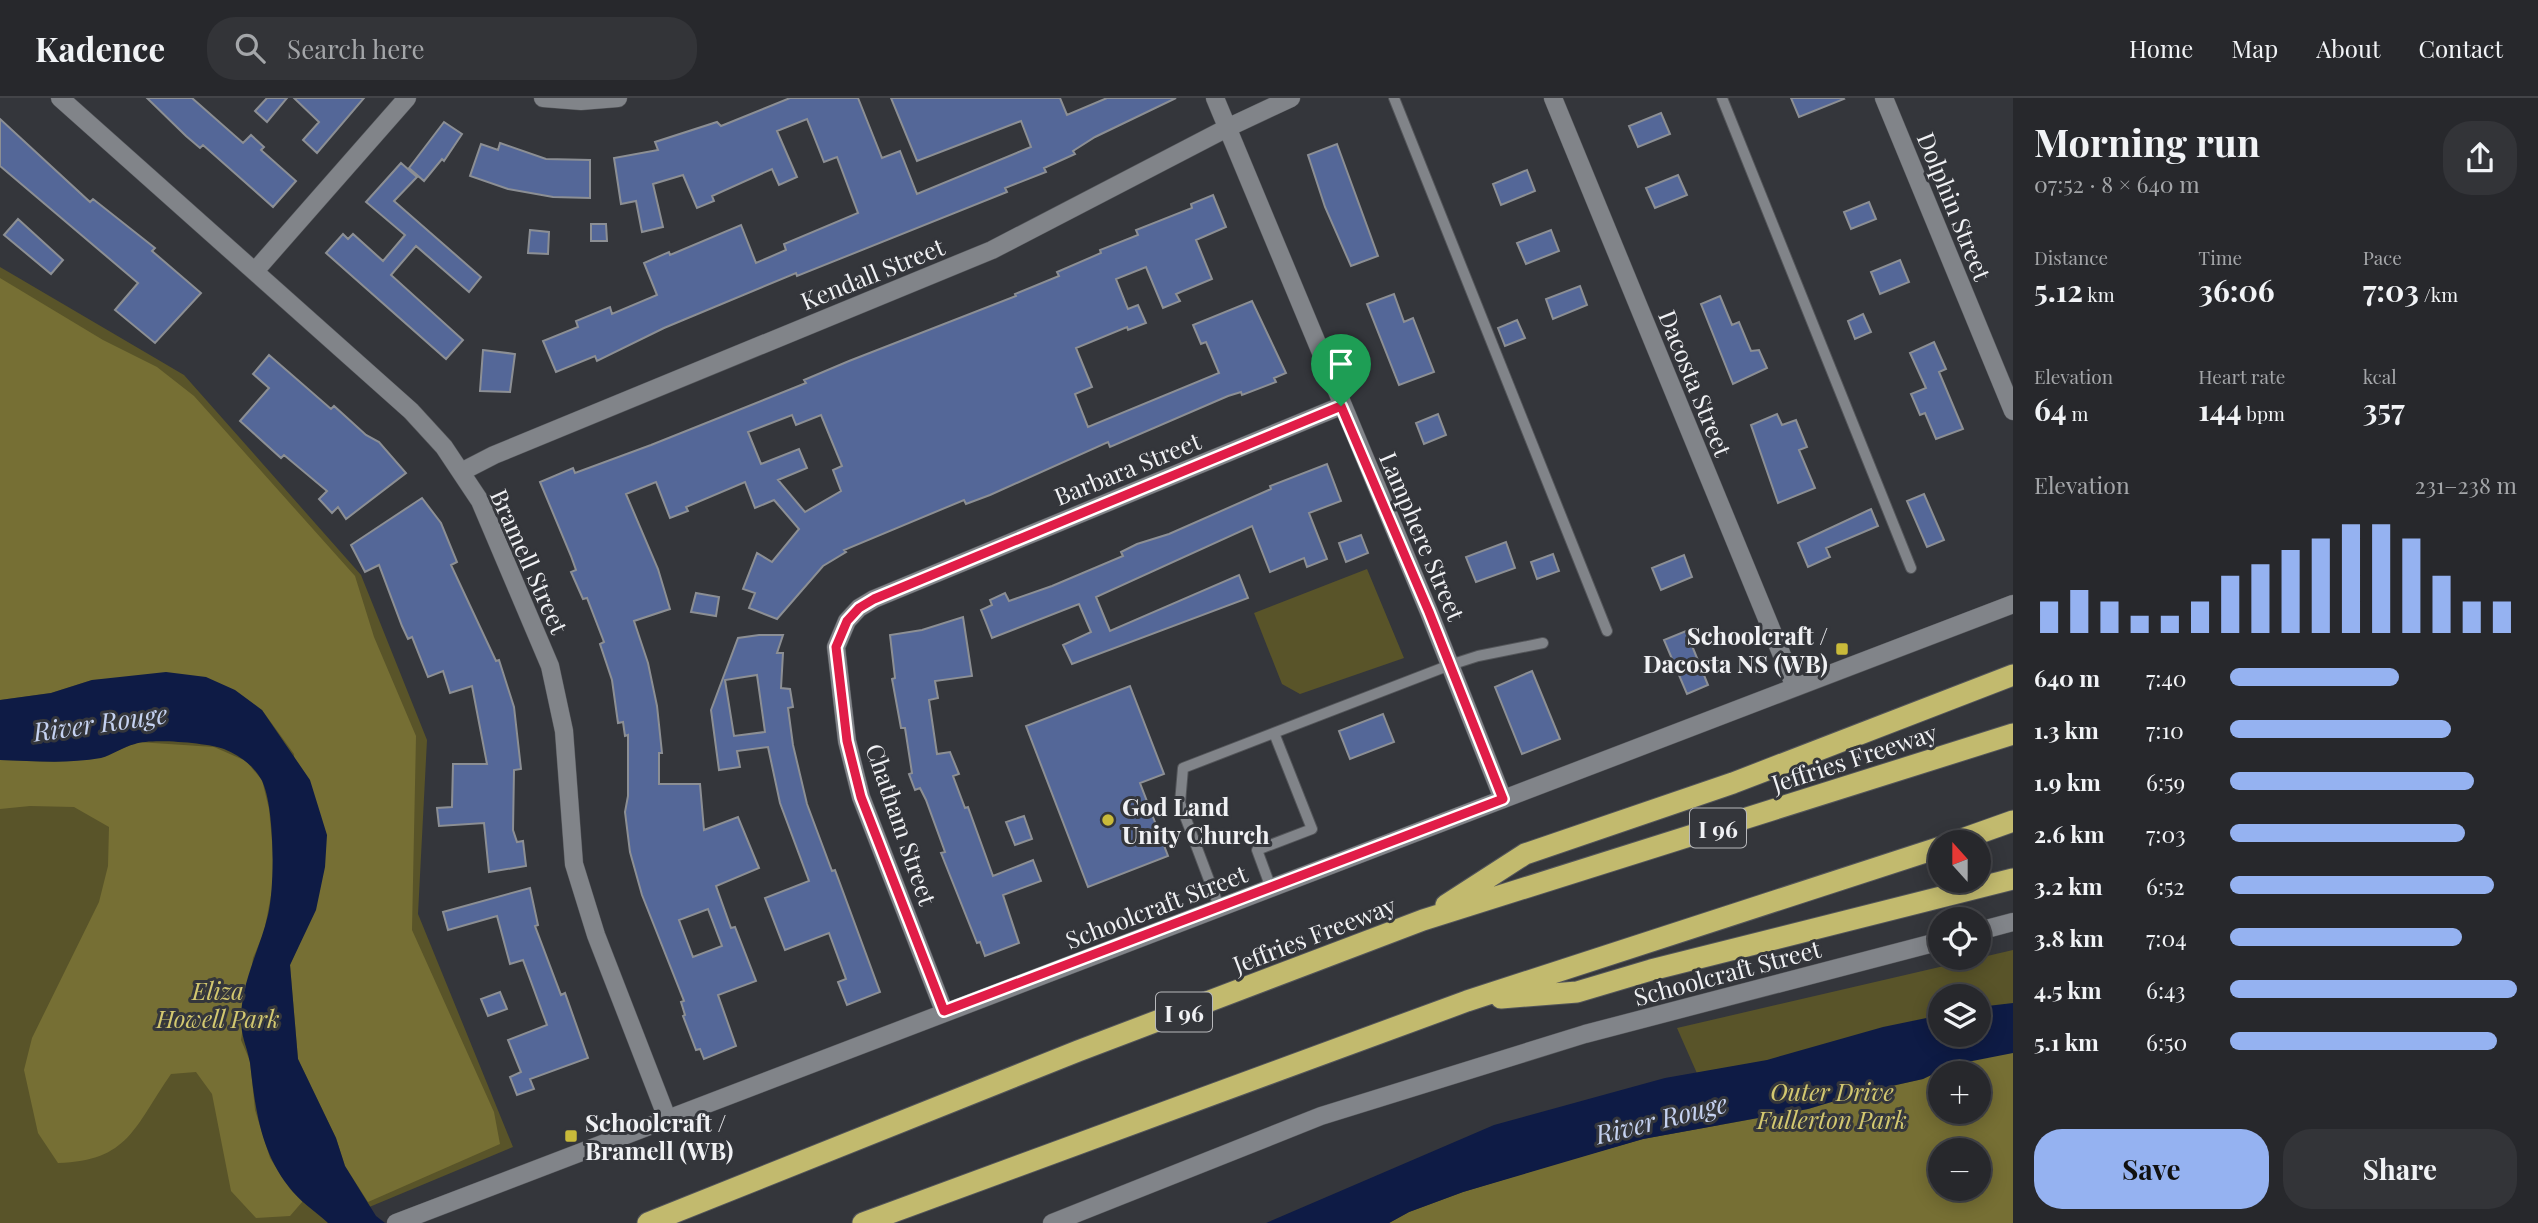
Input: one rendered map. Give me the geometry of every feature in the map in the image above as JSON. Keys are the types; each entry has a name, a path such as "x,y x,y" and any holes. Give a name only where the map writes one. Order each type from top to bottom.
{"highway":[{"path":"1423,920 1525,854 1733,783 2013,675"},
{"name":"Jeffries Freeway","path":"648,1223 1078,1051 1423,920 2013,734"},
{"path":"1988,830 2013,821"},
{"path":"863,1223 1467,1001 1928,850"},
{"path":"1467,1001 1577,992 1651,970 2013,879"}],"street":[{"name":"Bramell Street","path":"60,98 411,411 444,447 461,472 490,521 550,666 565,731 574,864 596,935 667,1118"},
{"path":"255,271 407,98"},
{"path":"543,98 581,101 618,98"},
{"name":"Lamphere Street","path":"1215,98 1503,799"},
{"name":"Kendall Street","path":"461,472 494,454 992,250 1227,128 1291,98"},
{"name":"Dacosta Street","path":"1553,98 1796,687"},
{"name":"Dolphin Street","path":"1884,98 2013,411"},
{"name":"Barbara Street","path":"932,575 1341,406"},
{"name":"Chatham Street","path":"932,575 859,608 847,621 839,637 835,658 852,769 944,1011"},
{"name":"Schoolcraft Street","path":"396,1223 2013,604"},
{"path":"1991,928 2013,922"},
{"name":"Schoolcraft Street","path":"1052,1223 1321,1116 1585,1034 1928,944"}],"lane":[{"path":"1394,98 1607,631"},
{"path":"1722,98 1911,568"},
{"path":"1220,909 1180,803 1183,768 1450,665 1478,656 1543,643"},
{"path":"1272,888 1257,850 1312,830 1274,733"}],"green space":[{"name":"Eliza Howell Park","path":"0,267 184,375 361,575 427,740 418,914 513,1147 331,1223 0,1223"},
{"path":"0,278 103,340 157,367 194,396 355,576 374,637 416,736 412,930 494,1112 500,1144 368,1202 345,1166 336,1138 298,1059 290,965 302,938 294,754 262,710 127,679 92,680 51,693 0,700"},
{"path":"1367,569 1404,658 1300,694 1282,684 1254,613"},
{"path":"138,742 214,747 246,761 262,780 269,809 275,874 264,932 253,958 241,1040 250,1061 255,1110 270,1158 290,1189 303,1201 290,1216 256,1218 231,1191 212,1094 196,1072 171,1074 127,1138 100,1156 58,1163 38,1133 24,1070 32,1038 99,902 108,866 109,827 74,807 30,806 0,809 0,760 55,762 102,757"},
{"name":"Outer Drive Fullerton Park","path":"2013,950 2013,1223 1733,1155 1677,1028 1928,970 1991,970 1991,955"},
{"path":"2001,1053 2013,1053 2013,1223 1389,1223 1409,1212 1463,1192 1643,1139 1808,1109 1928,1077 1928,1124 1991,1124 1991,1061 1968,1061"}],"water":[{"name":"River Rouge","path":"166,672 206,677 235,690 262,710 310,780 327,835 325,867 316,910 290,965 298,1059 336,1138 345,1166 376,1216 385,1223 328,1223 289,1187 271,1158 260,1128 241,1017 248,977 265,928 272,885 269,806 266,791 254,769 240,757 224,749 166,741 143,742 105,757 89,760 0,760 0,700 51,693 92,680"},
{"name":"River Rouge","path":"2013,1003 2013,1053 1972,1061 1928,1061 1928,1077 1923,1079 1808,1109 1643,1139 1463,1192 1409,1212 1389,1223 1266,1223 1494,1125 1665,1078 1767,1060 1883,1027 1928,1018 1928,1047 1991,1047 1991,1006"}],"building":[{"path":"147,98 192,98 243,143 251,135 264,147 261,150 296,181 273,207 203,145 200,148 186,136"},
{"path":"267,98 287,98 267,122 255,111"},
{"path":"294,98 364,98 317,153 303,140 319,122"},
{"path":"790,98 858,98 882,158 900,151 917,194 1031,147 1021,121 917,161 891,98 1060,98 1067,115 1107,98 1176,98 1095,137 1073,151 1075,154 1044,168 1046,172 1005,188 1007,192 797,276 796,273 664,328 597,361 595,356 556,372 543,341 578,327 576,321 610,307 612,314 657,295 644,263 741,225 756,263 786,250 784,244 858,213 837,157 824,162 807,119 777,131 797,177 779,185 772,169 712,196 714,201 697,208 683,175 653,184 663,227 642,232 636,201 621,204 614,158 658,150 655,142 717,122 721,126"},
{"path":"1791,98 1843,98 1844,99 1799,117"},
{"path":"1661,113 1670,134 1638,147 1629,126"},
{"path":"0,119 90,202 93,199 155,248 152,251 201,293 155,343 115,310 138,283 0,166"},
{"path":"444,122 462,134 444,161 442,159 424,181 409,168"},
{"path":"500,143 546,159 590,160 590,198 553,197 508,189 470,176 481,144 498,150"},
{"path":"1337,144 1378,256 1351,266 1325,207 1308,155"},
{"path":"401,163 417,177 394,201 481,277 469,292 416,246 391,275 463,340 446,359 326,253 343,234 348,239 353,234 383,261 405,235 366,202"},
{"path":"1527,170 1535,191 1501,205 1493,184"},
{"path":"1678,175 1687,195 1655,208 1646,188"},
{"path":"1213,195 1226,227 1196,240 1212,279 1176,294 1180,301 1163,308 1146,267 1116,279 1128,309 1138,305 1146,323 1128,330 1127,327 1076,348 1092,387 1075,394 1088,427 1219,373 1206,342 1201,344 1193,325 1252,301 1286,373 1274,378 1276,382 1242,395 1241,392 1228,396 1110,447 1108,442 990,495 966,504 964,500 844,550 846,552 823,566 777,619 749,608 755,593 743,589 757,553 772,562 799,529 774,500 755,508 745,482 686,507 688,511 670,518 656,482 626,494 658,569 670,609 634,621 648,663 657,706 662,753 659,753 659,784 700,784 704,830 738,817 759,868 716,886 731,928 735,927 756,981 718,995 736,1046 704,1059 700,1049 696,1050 683,1016 685,1015 681,1002 684,1001 642,895 630,852 625,812 628,796 628,735 625,736 623,722 618,723 612,680 600,644 604,642 587,598 583,599 571,572 576,570 540,482 573,468 575,473 651,445 806,383 804,380 849,361 1016,296 1015,294 1059,276 1057,272 1101,253 1100,250 1138,235 1136,230 1192,208 1191,204","holes":["792,415 796,425 821,415 842,466 833,470 841,491 805,512 778,480 807,468 799,449 761,464 748,432","708,909 722,946 693,957 679,920"]},
{"path":"1869,202 1876,219 1851,229 1844,212"},
{"path":"18,219 63,260 51,274 4,235"},
{"path":"591,224 606,224 607,241 591,241"},
{"path":"530,230 549,232 548,254 528,253"},
{"path":"1551,230 1559,251 1526,264 1517,243"},
{"path":"1900,260 1909,282 1880,294 1871,272"},
{"path":"1580,286 1587,305 1553,319 1546,299"},
{"path":"1394,294 1404,322 1413,318 1434,372 1399,385 1367,304"},
{"path":"1720,296 1732,325 1739,322 1751,351 1759,350 1767,368 1733,384 1701,304"},
{"path":"1863,314 1871,332 1855,339 1848,321"},
{"path":"1517,320 1525,338 1505,346 1498,328"},
{"path":"1934,342 1946,369 1939,372 1963,429 1936,439 1925,413 1920,415 1911,394 1926,388 1910,353"},
{"path":"483,350 515,354 510,392 480,391"},
{"path":"269,355 331,409 334,406 366,435 379,442 406,473 346,519 338,507 332,513 319,499 327,491 284,455 281,458 240,421 269,388 253,374"},
{"path":"1438,414 1446,435 1424,444 1416,423"},
{"path":"1777,414 1782,425 1796,420 1807,447 1799,450 1815,488 1778,503 1751,425"},
{"path":"1327,464 1341,501 1309,513 1327,559 1307,567 1304,558 1270,572 1252,526 1096,597 1110,631 1239,575 1248,598 1072,664 1063,645 1091,632 1079,604 992,638 981,610 992,605 990,600 1005,593 1009,601 1052,586 1123,556 1121,552 1137,544 1169,534 1271,489 1270,486"},
{"path":"1924,494 1944,540 1927,547 1907,501"},
{"path":"422,498 441,523 457,562 451,565 496,661 499,660 514,707 521,769 514,770 513,830 517,842 523,841 526,866 489,872 484,823 439,826 437,808 452,807 453,764 487,764 472,686 450,693 443,671 428,677 412,637 408,639 402,626 379,565 365,572 351,545"},
{"path":"1871,509 1878,526 1826,548 1830,557 1808,567 1798,543"},
{"path":"1361,535 1368,553 1346,562 1339,543"},
{"path":"1506,542 1515,568 1476,582 1466,557"},
{"path":"1553,554 1559,571 1537,579 1531,562"},
{"path":"1684,555 1692,577 1661,590 1652,568"},
{"path":"696,593 719,597 716,616 691,612"},
{"path":"963,617 972,676 935,681 938,698 929,700 937,754 950,752 959,774 953,776 965,808 968,807 993,876 1033,860 1041,881 1003,895 1019,943 985,956 980,942 977,943 941,853 945,852 926,800 920,788 915,790 909,774 912,773 905,728 901,728 892,679 895,678 890,635 922,630"},
{"path":"1686,631 1708,685 1687,694 1664,640"},
{"path":"783,635 777,653 783,653 781,688 790,689 793,707 788,708 793,745 807,804 832,871 835,870 880,992 847,1005 838,982 846,979 829,933 785,950 765,898 809,881 780,803 768,747 737,751 740,767 719,770 711,710 738,638","holes":["757,675 765,732 734,736 725,680"]},
{"path":"1532,671 1560,739 1522,754 1495,687"},
{"name":"God Land Unity Church","path":"1130,686 1164,774 1140,783 1168,856 1088,887 1026,726"},
{"path":"1383,714 1394,742 1350,759 1339,731"},
{"path":"1024,816 1032,839 1015,845 1006,822"},
{"path":"530,888 538,925 535,926 561,995 565,993 588,1058 530,1079 534,1089 517,1095 510,1077 521,1072 508,1040 547,1025 523,960 510,964 497,916 448,930 443,912"},
{"path":"500,992 507,1009 488,1016 481,999"}],"place":[{"name":"Schoolcraft / Dacosta NS (WB)","path":"1842,649"},
{"name":"God Land Unity Church","path":"1108,820"},
{"name":"Schoolcraft / Bramell (WB)","path":"571,1136"}],"route":[{"path":"1341,406 1429,612 1503,799 1169,928 944,1011 852,769 835,658 839,637 847,621 859,608 874,599 1341,406"}]}
